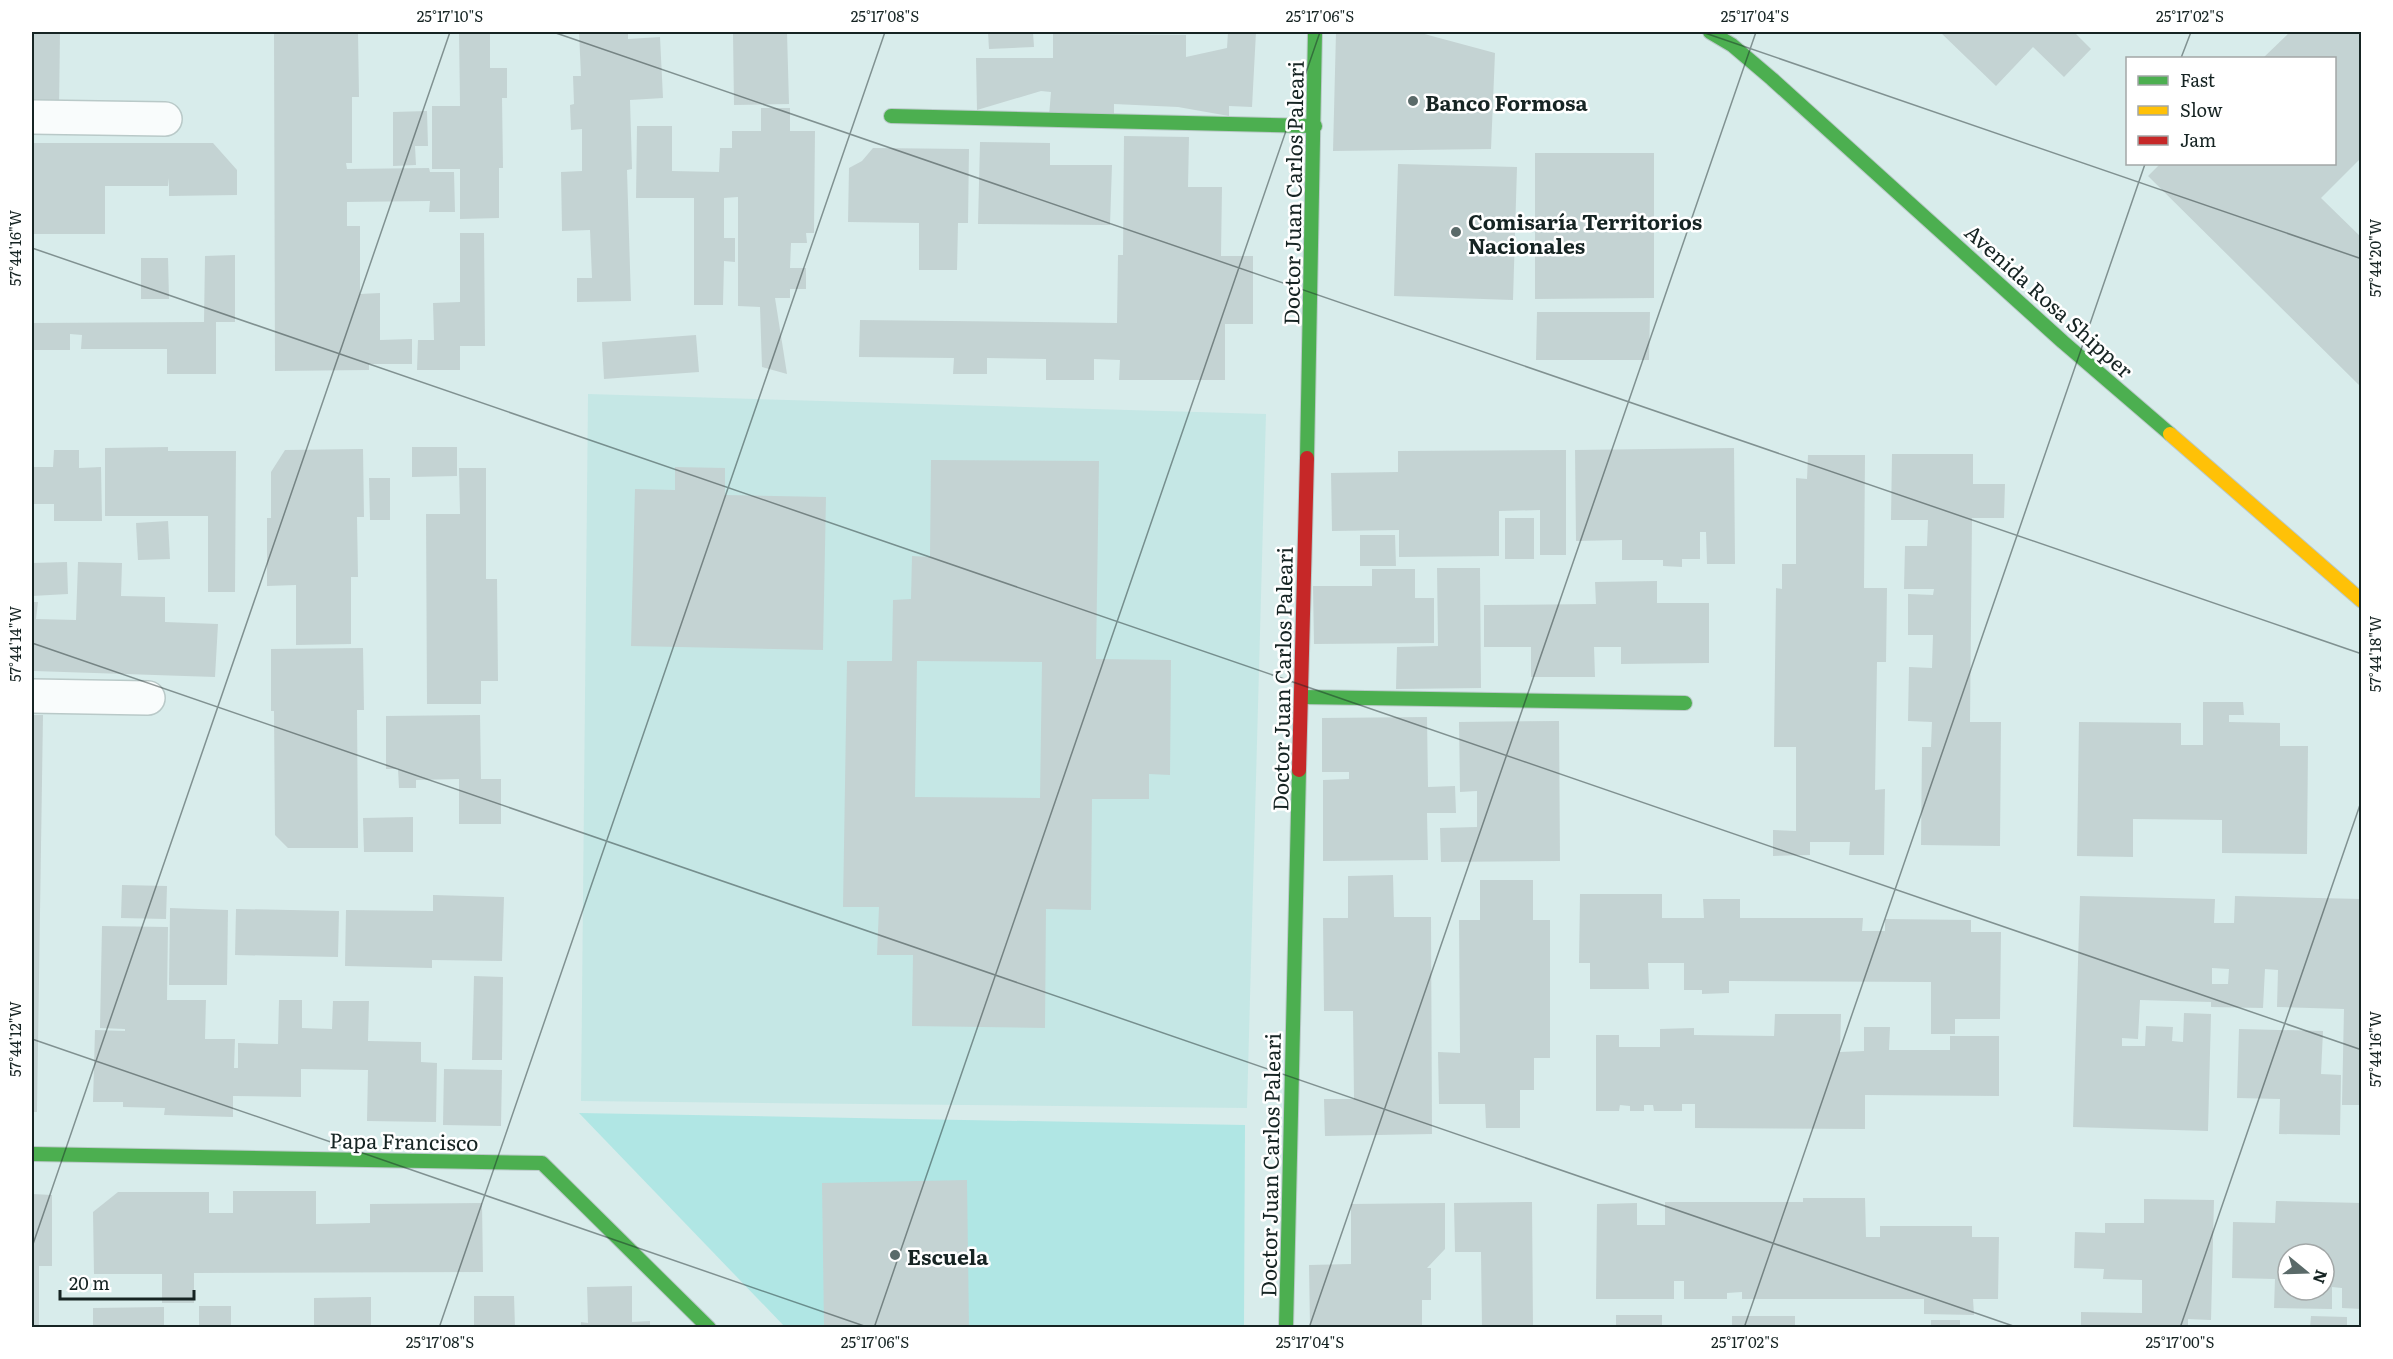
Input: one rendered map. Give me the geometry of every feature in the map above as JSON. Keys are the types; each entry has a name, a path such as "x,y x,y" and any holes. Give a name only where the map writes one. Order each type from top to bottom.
{"street":[{"name":"Doctor Juan Carlos Paleari","path":"1286,1328 1315,126 1315,32"},
{"name":"Avenida Rosa Shipper","path":"1710,32 1732,45 1772,79 2063,342 2361,601"},
{"path":"891,116 1315,126"},
{"path":"32,117 165,119"},
{"path":"32,696 148,698"},
{"path":"1302,697 1685,703"},
{"name":"Papa Francisco","path":"32,1154 542,1163 709,1328"}],"shaded area":[{"path":"588,394 1266,414 1247,1108 581,1101"},
{"path":"579,1113 1245,1125 1244,1327 785,1327"}],"building":[{"path":"32,32 60,32 59,109 32,108"},
{"path":"274,32 358,32 359,97 352,97 352,163 346,163 347,169 429,168 430,172 454,172 455,212 429,212 430,201 347,202 347,226 360,226 360,294 380,293 380,340 412,339 412,364 369,364 369,370 275,371"},
{"path":"459,32 490,32 490,68 507,68 507,98 502,98 503,168 499,168 499,218 460,219 460,169 432,169 432,106 460,106"},
{"path":"579,32 628,32 628,39 660,37 663,98 630,100 632,169 627,170 631,301 577,302 577,278 592,278 590,230 562,231 561,172 582,171 582,129 571,130 570,105 574,104 573,76 581,76"},
{"path":"737,32 787,32 789,104 734,105 733,34 738,34"},
{"path":"988,32 1033,32 1034,47 989,49"},
{"path":"1228,32 1256,32 1252,107 1229,106 1229,116 1178,107 1114,104 1114,119 1049,116 1051,92 1041,91 977,110 976,58 1053,58 1053,34 1186,35 1186,57 1227,48"},
{"name":"Banco Formosa","path":"1336,32 1417,32 1495,53 1491,149 1333,151"},
{"path":"1940,32 2074,32 2091,49 2064,77 2033,47 1996,86"},
{"path":"2290,32 2362,32 2362,157 2321,198 2362,238 2362,388 2148,176 2159,165 2336,165 2336,57 2264,57"},
{"path":"761,108 790,108 790,131 815,131 814,233 806,233 807,243 791,243 790,268 806,268 806,289 790,289 790,298 775,298 787,374 762,367 760,307 738,306 738,197 724,198 724,238 735,238 735,262 724,261 723,305 694,305 694,198 636,198 637,126 672,126 672,171 719,172 720,148 732,148 732,131 761,131"},
{"path":"427,111 428,146 415,146 416,165 393,166 393,112"},
{"path":"1124,136 1189,137 1188,187 1222,187 1221,256 1253,256 1253,324 1225,324 1225,380 1119,380 1120,360 1094,359 1094,380 1046,380 1046,359 987,358 987,374 953,374 954,358 859,357 860,320 1117,323 1118,255 1123,255"},
{"path":"980,142 1050,143 1050,165 1112,165 1110,225 978,224"},
{"path":"32,143 213,143 237,170 237,195 169,196 169,178 168,186 105,186 105,234 32,234"},
{"path":"873,148 969,149 968,223 958,223 957,270 919,270 919,223 848,222 849,168 862,161"},
{"path":"1535,153 1654,153 1654,298 1535,299"},
{"name":"Comisaría Territorios Nacionales","path":"1398,164 1517,167 1513,300 1394,296"},
{"path":"460,233 484,233 485,346 460,346 460,370 417,370 418,340 434,340 433,303 460,302"},
{"path":"235,255 235,322 216,322 216,374 167,374 167,349 81,349 82,335 70,334 70,350 33,350 32,323 204,322 205,256"},
{"path":"141,258 168,258 169,299 141,299"},
{"path":"1537,312 1650,312 1649,360 1536,360"},
{"path":"696,335 699,372 604,379 602,342"},
{"path":"168,447 168,451 236,451 235,592 208,592 208,516 105,516 105,448"},
{"path":"412,447 457,447 457,476 412,477"},
{"path":"1734,448 1735,564 1707,564 1706,532 1700,532 1700,559 1682,559 1682,567 1663,566 1663,560 1622,560 1622,540 1576,541 1575,450"},
{"path":"363,449 364,517 357,517 358,577 351,577 351,644 296,645 296,585 267,586 267,518 271,518 271,472 285,450"},
{"path":"54,450 79,450 79,468 101,467 102,521 54,521 54,504 32,504 32,467 53,467"},
{"path":"1566,450 1566,555 1540,555 1540,510 1499,511 1499,556 1399,557 1399,530 1332,531 1331,473 1398,472 1398,451"},
{"path":"1892,454 1973,454 1973,484 2005,484 2004,518 1972,518 1970,722 2001,722 2000,846 1921,845 1922,747 1931,747 1932,722 1908,721 1909,667 1932,668 1933,635 1908,635 1908,594 1933,595 1934,589 1904,589 1905,546 1927,546 1928,520 1891,520"},
{"path":"1808,455 1865,455 1864,588 1887,588 1886,662 1877,662 1875,790 1885,789 1884,855 1849,855 1850,842 1810,842 1810,855 1773,856 1773,830 1796,831 1796,747 1774,747 1776,588 1782,589 1782,564 1796,564 1796,478 1807,479"},
{"path":"931,460 1099,461 1096,659 1171,660 1170,775 1149,774 1149,799 1092,799 1091,910 1046,909 1045,1028 912,1026 913,955 877,955 879,907 843,907 847,661 892,661 893,600 911,599 912,556 930,557","holes":["917,661 1042,662 1040,798 915,797"]},
{"path":"675,467 725,468 725,495 826,497 823,650 631,646 635,489 675,490"},
{"path":"459,468 486,468 486,579 497,579 498,681 481,681 481,704 427,704 426,514 460,514"},
{"path":"369,478 390,478 390,520 370,520"},
{"path":"1505,518 1534,518 1534,559 1505,559"},
{"path":"168,521 170,559 138,560 136,523"},
{"path":"1360,535 1395,535 1396,566 1360,566"},
{"path":"67,562 68,594 32,596 32,563"},
{"path":"78,562 122,563 121,596 165,597 165,622 218,624 215,677 34,671 32,602 38,602 36,619 76,620"},
{"path":"1437,568 1480,568 1481,688 1396,689 1397,647 1438,646"},
{"path":"1372,569 1415,569 1415,598 1434,598 1434,643 1314,644 1313,586 1372,586"},
{"path":"1657,581 1657,603 1709,603 1709,663 1621,664 1621,647 1594,647 1595,677 1531,677 1531,647 1484,647 1484,605 1596,604 1595,582"},
{"path":"363,648 364,710 357,710 358,848 288,848 275,835 271,649"},
{"path":"2203,702 2243,702 2244,715 2229,715 2229,722 2280,723 2280,746 2308,746 2307,854 2222,853 2222,820 2133,819 2133,857 2077,856 2079,722 2181,723 2181,745 2203,745"},
{"path":"32,715 43,715 37,1112 32,1112"},
{"path":"480,715 481,779 501,779 501,824 459,824 459,779 416,780 416,788 399,788 398,769 386,769 386,716"},
{"path":"1427,717 1428,787 1455,786 1456,813 1427,813 1428,860 1323,861 1323,780 1349,779 1349,772 1322,772 1322,718"},
{"path":"1559,721 1560,861 1441,862 1440,828 1477,827 1477,791 1460,792 1459,722"},
{"path":"413,817 413,852 364,852 363,818"},
{"path":"1393,875 1394,917 1431,917 1432,1134 1325,1136 1324,1099 1354,1099 1353,1011 1324,1011 1323,918 1348,918 1348,876"},
{"path":"1480,880 1533,880 1533,920 1550,920 1550,1058 1534,1058 1534,1090 1520,1090 1520,1128 1486,1128 1485,1104 1439,1104 1438,1052 1460,1053 1459,920 1480,920"},
{"path":"122,885 167,886 166,919 121,918"},
{"path":"1580,894 1662,894 1662,918 1704,918 1703,899 1740,899 1740,918 1863,918 1862,931 1885,931 1885,919 1971,920 1971,932 2001,932 2000,1019 1955,1019 1955,1034 1931,1034 1931,982 1729,981 1729,993 1702,994 1702,990 1684,990 1684,963 1648,963 1649,989 1590,989 1590,963 1579,963"},
{"path":"433,895 504,897 502,961 432,960 432,968 345,966 346,910 433,911"},
{"path":"2080,896 2215,899 2214,923 2234,923 2235,896 2362,899 2362,1105 2342,1105 2344,1009 2277,1007 2278,970 2265,969 2263,1008 2211,1007 2211,1002 2140,1000 2138,1039 2122,1038 2122,1046 2145,1046 2146,1026 2173,1027 2172,1041 2183,1042 2184,1013 2211,1014 2208,1131 2073,1127","holes":["2212,968 2229,969 2228,984 2212,984"]},
{"path":"170,908 228,910 227,985 169,985"},
{"path":"236,909 339,911 338,957 235,955"},
{"path":"102,926 168,927 167,1000 206,1000 205,1039 235,1039 234,1068 238,1068 238,1043 278,1044 279,1000 302,1000 302,1028 332,1029 333,1001 369,1001 368,1041 421,1042 421,1062 437,1063 436,1122 367,1121 368,1070 301,1069 301,1097 233,1096 233,1117 164,1115 165,1108 123,1107 123,1102 93,1102 95,1030 125,1031 125,1029 100,1028"},
{"path":"474,976 503,977 502,1060 472,1060"},
{"path":"1775,1014 1841,1014 1840,1052 1864,1051 1864,1027 1890,1027 1889,1050 1950,1050 1950,1036 1999,1036 1999,1096 1865,1095 1865,1129 1695,1128 1695,1104 1682,1104 1682,1111 1654,1111 1653,1105 1644,1105 1644,1111 1630,1111 1630,1106 1620,1105 1619,1111 1596,1111 1596,1035 1619,1035 1619,1047 1660,1047 1660,1029 1694,1028 1694,1035 1774,1036"},
{"path":"2239,1029 2323,1031 2321,1074 2341,1075 2340,1135 2279,1134 2280,1099 2237,1098"},
{"path":"444,1069 502,1070 501,1126 443,1125"},
{"name":"Escuela","path":"967,1180 969,1328 824,1328 822,1183"},
{"path":"233,1191 316,1191 316,1224 370,1223 370,1204 482,1203 483,1272 194,1273 194,1303 162,1303 162,1274 94,1274 93,1212 118,1192 209,1192 209,1213 233,1213"},
{"path":"32,1194 52,1195 52,1266 39,1266 39,1328 32,1328"},
{"path":"1803,1198 1865,1198 1866,1237 1880,1237 1880,1226 1972,1226 1972,1237 1999,1237 1998,1299 1973,1299 1974,1315 1924,1314 1924,1299 1742,1299 1742,1292 1727,1293 1727,1299 1684,1299 1684,1281 1674,1281 1674,1299 1596,1299 1597,1204 1637,1203 1637,1225 1665,1225 1665,1202 1803,1202"},
{"path":"2144,1199 2214,1200 2211,1320 2188,1319 2188,1328 2081,1328 2081,1312 2142,1313 2142,1280 2103,1279 2104,1269 2074,1268 2075,1232 2105,1233 2105,1223 2144,1223"},
{"path":"2276,1201 2362,1203 2362,1309 2342,1308 2342,1288 2336,1287 2336,1242 2276,1242 2276,1302 2332,1302 2332,1309 2274,1308 2275,1279 2232,1278 2233,1222 2275,1223"},
{"path":"1532,1202 1533,1328 1482,1328 1481,1252 1455,1252 1454,1203"},
{"path":"1445,1203 1445,1249 1427,1268 1431,1268 1431,1300 1422,1300 1422,1328 1310,1328 1309,1265 1351,1264 1351,1204"},
{"path":"632,1286 632,1322 650,1321 650,1328 581,1328 581,1322 588,1323 587,1287"},
{"path":"474,1296 514,1296 515,1328 474,1328"},
{"path":"371,1297 371,1328 314,1328 314,1298"},
{"path":"199,1306 231,1306 231,1328 199,1328"},
{"path":"164,1307 164,1328 93,1328 93,1308"},
{"path":"1616,1315 1662,1315 1662,1328 1616,1328"},
{"path":"1732,1316 1795,1316 1795,1328 1732,1328"},
{"path":"2311,1316 2347,1317 2347,1328 2310,1328"},
{"path":"1931,1320 1960,1320 1960,1328 1931,1328"}],"traffic: fast":[{"path":"1307,458 1315,32"},
{"path":"1710,32 1732,45 1772,79 2063,342 2170,434"},
{"path":"891,116 1315,126"},
{"path":"1302,697 1685,703"},
{"path":"1286,1328 1299,770"},
{"path":"32,1154 542,1163 709,1328"}],"traffic: slow":[{"path":"2170,434 2362,601"}],"traffic: jam":[{"path":"1299,770 1307,458"}],"place":[{"name":"Banco Formosa","path":"1413,101"},
{"name":"Comisaría Territorios Nacionales","path":"1456,232"},
{"name":"Escuela","path":"895,1255"}]}
